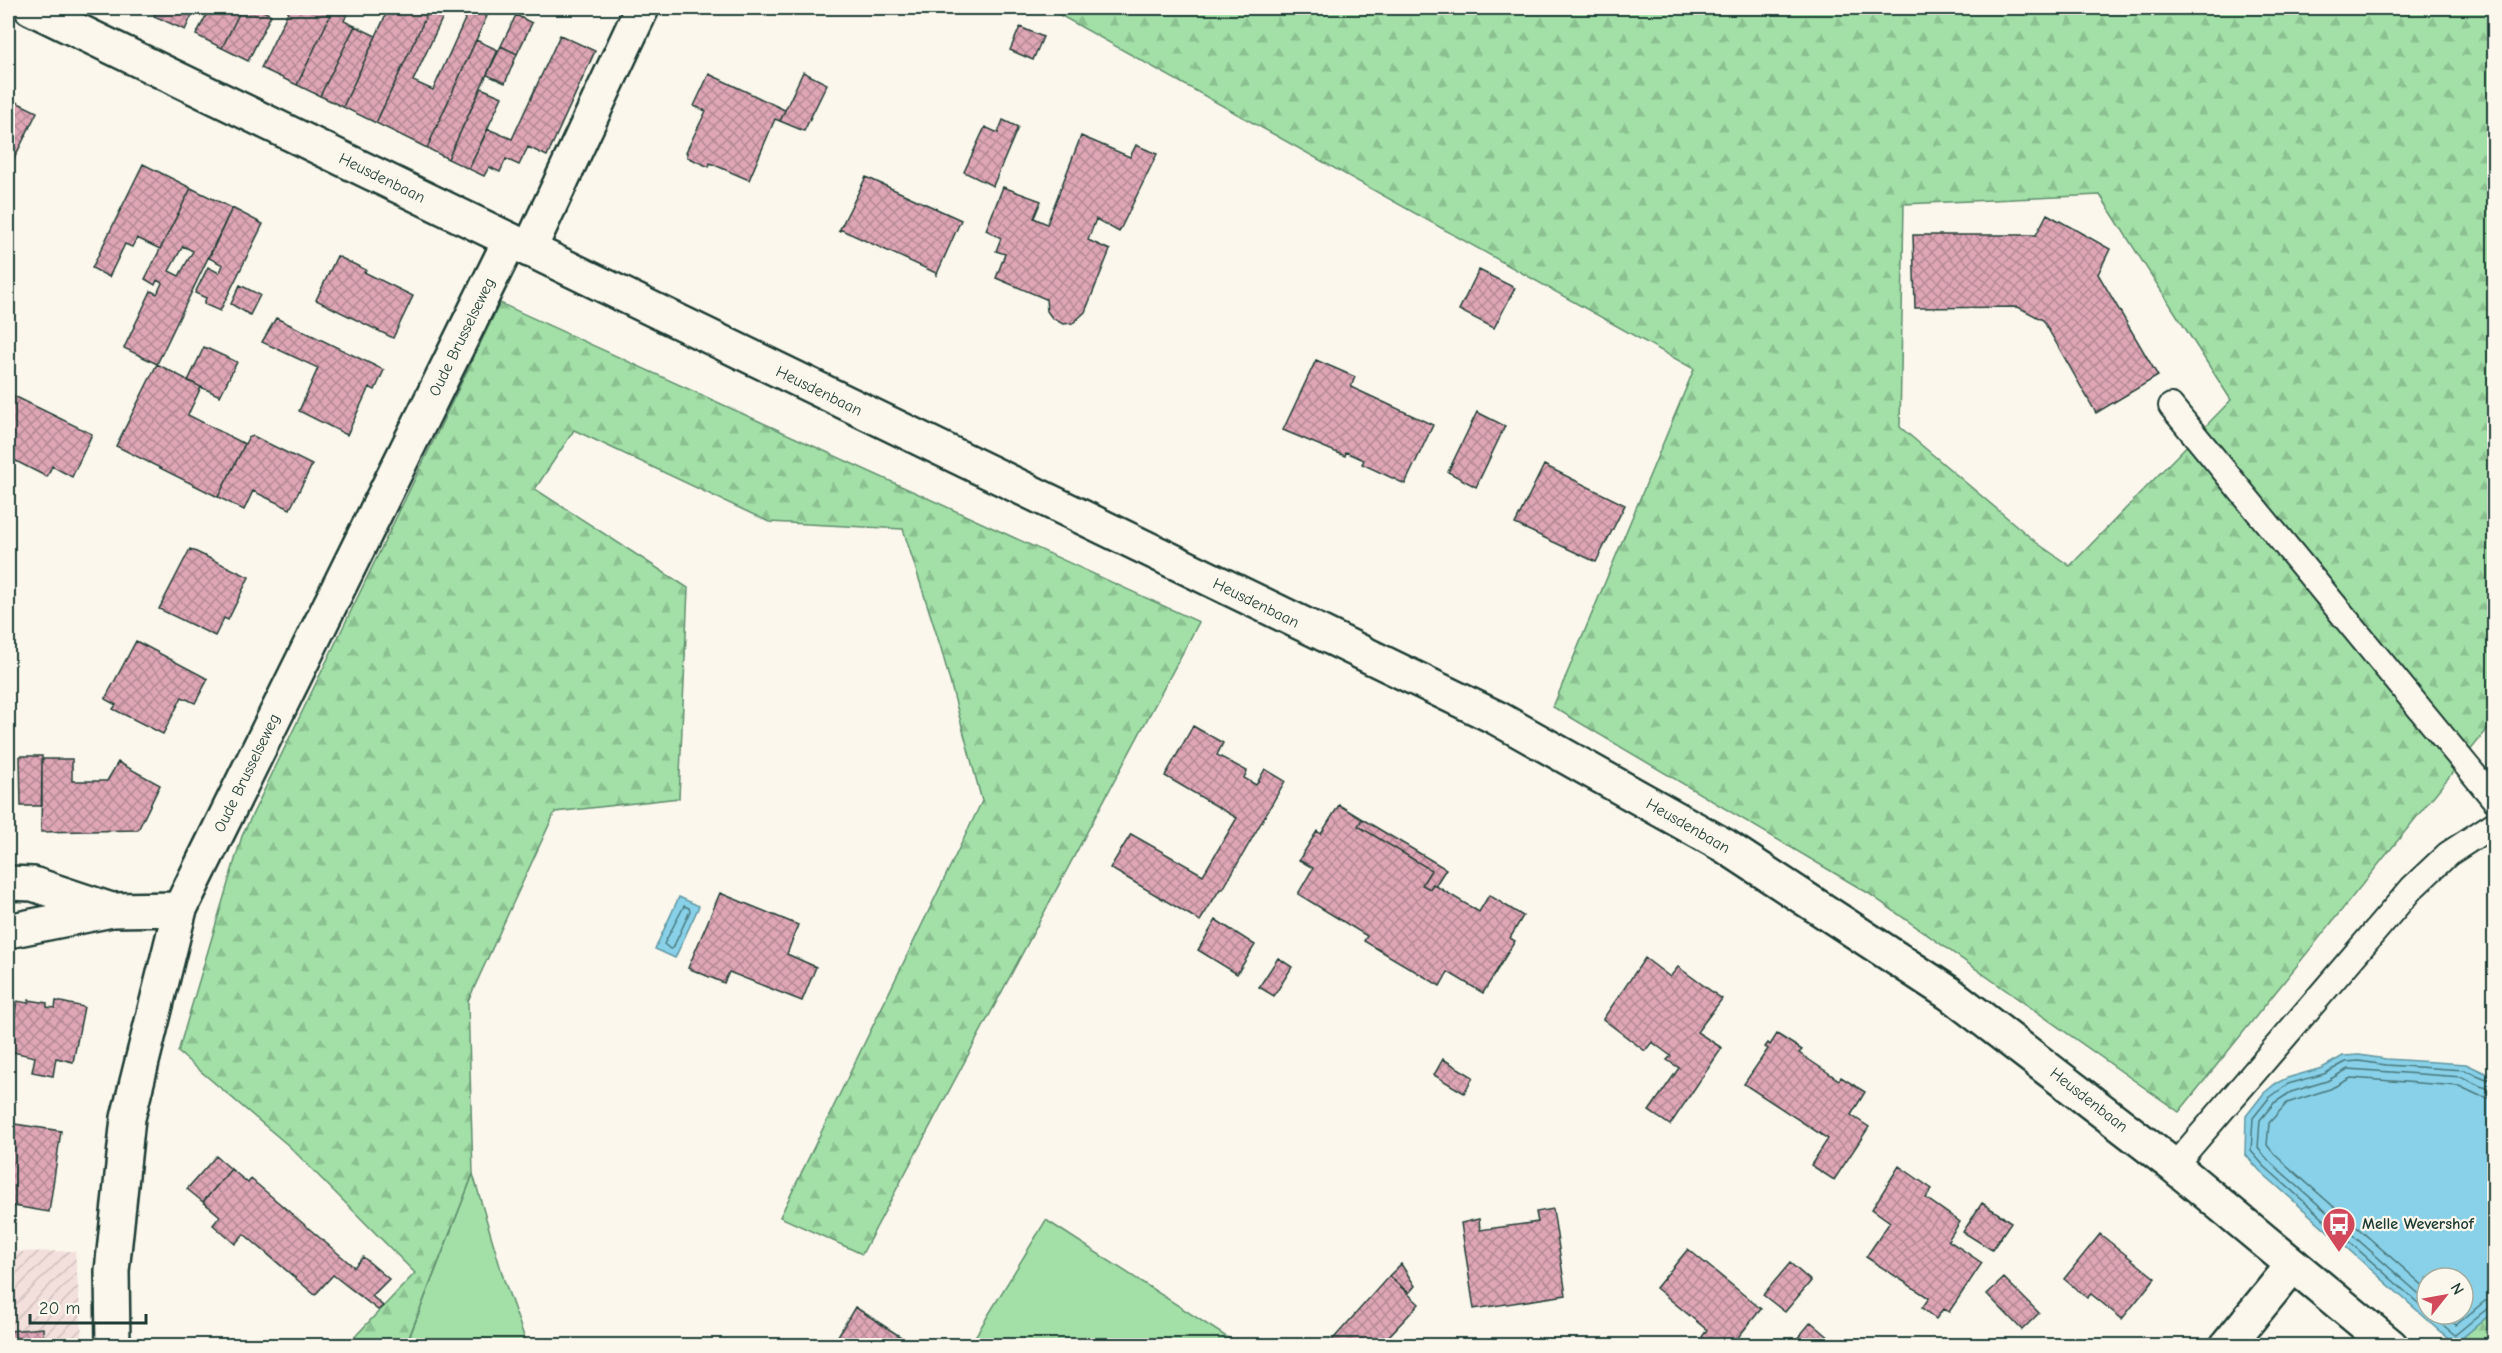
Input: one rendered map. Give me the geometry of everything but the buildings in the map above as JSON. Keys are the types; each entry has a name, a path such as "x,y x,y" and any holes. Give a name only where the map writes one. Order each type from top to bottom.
{"main road":[{"name":"Heusdenbaan","path":"31,8 1497,718 1725,846 1949,993 2174,1166 2391,1346"},
{"name":"Oude Brusselseweg","path":"113,1346 112,1270 128,1118 180,909 642,8"},
{"path":"8,883 33,884 112,910"},
{"path":"8,931 112,910 180,909"},
{"path":"2227,1346 2293,1264"}],"lane":[{"path":"2170,406 2494,799"},
{"path":"2174,1166 2412,888 2448,854 2494,824"}],"shaded area":[{"path":"75,1251 83,1345 8,1345 8,1252"}],"green space":[{"path":"1061,8 2494,8 2494,721 2179,1112 1868,893 1553,707 1694,369 1058,14","holes":["2100,195 2231,400 2070,566 2037,543 1900,427 1904,204"]},
{"path":"500,303 1199,622 862,1254 780,1217 982,801 941,648 903,529 769,522 574,430 535,489 688,588 679,798 555,812 468,1001 473,1174 406,1345 347,1345 415,1273 289,1146 178,1052 242,836"},
{"path":"473,1174 504,1280 525,1339 531,1345 406,1346"},
{"path":"1046,1220 1239,1345 970,1345"},
{"path":"2494,1311 2494,1345 2455,1344"}],"water":[{"path":"679,897 699,906 675,958 655,949"},
{"path":"2359,1055 2466,1064 2494,1077 2494,1311 2455,1344 2435,1326 2475,1326 2475,1266 2415,1266 2415,1309 2260,1171 2245,1154 2246,1116 2264,1093 2287,1078 2322,1068 2343,1056"}],"place":[{"name":"Melle Wevershof","path":"2339,1253"}]}
